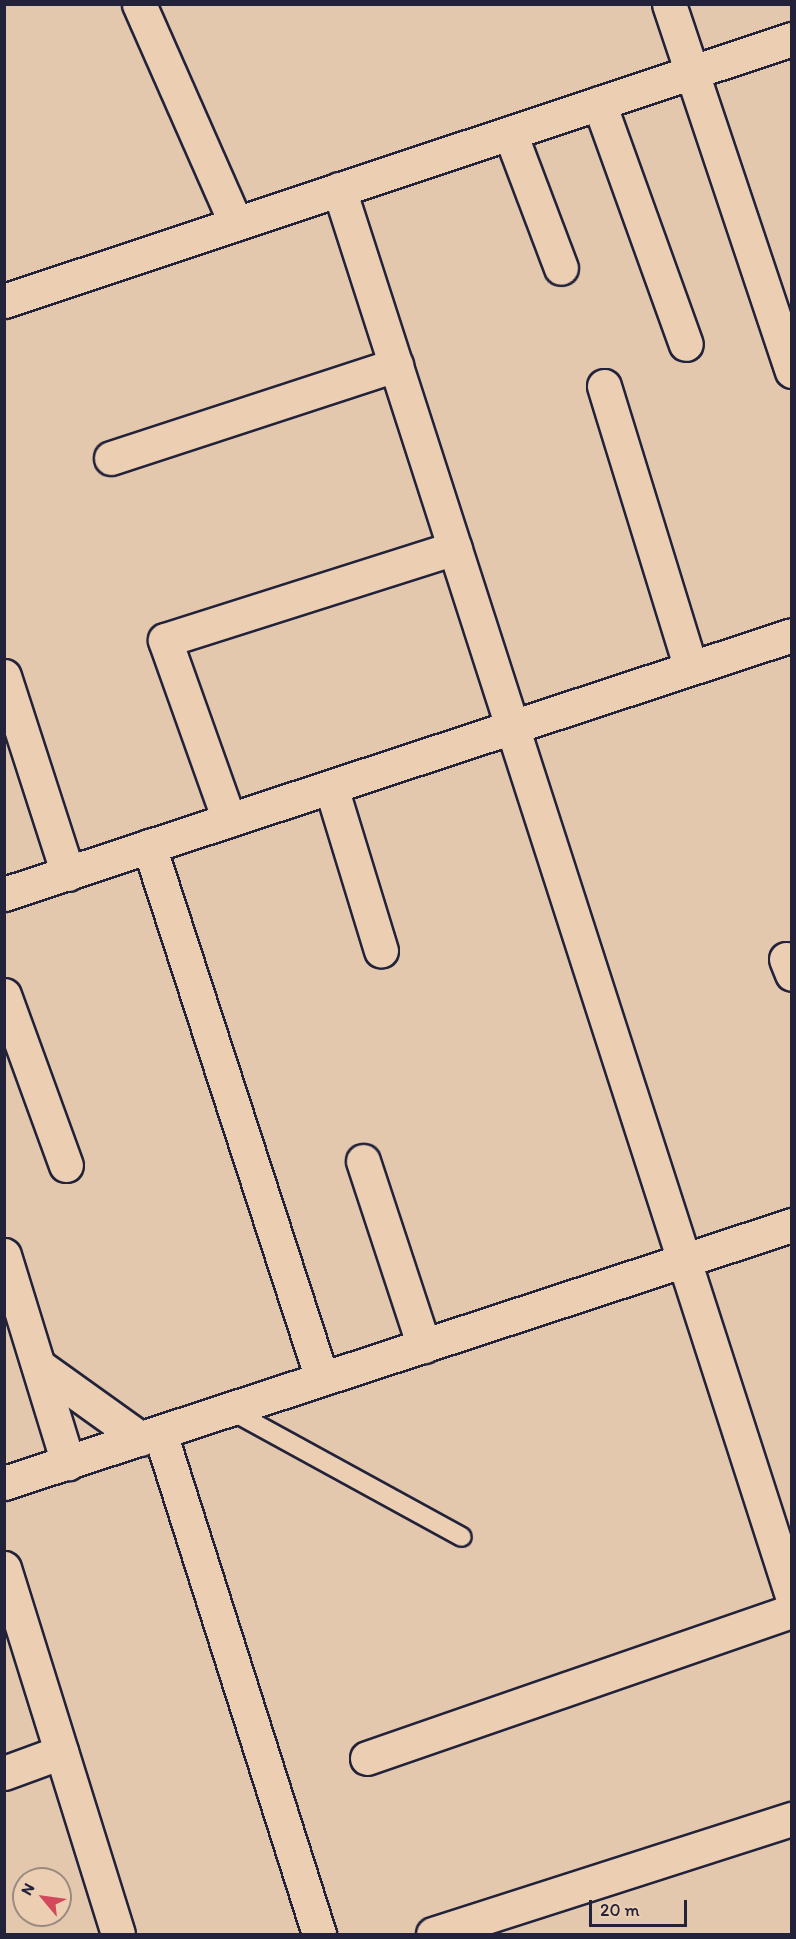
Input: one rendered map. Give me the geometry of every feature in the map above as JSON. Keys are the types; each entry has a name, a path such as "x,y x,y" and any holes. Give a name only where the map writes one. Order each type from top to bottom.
{"street":[{"path":"139,4 236,224"},
{"path":"669,4 785,331 792,371"},
{"path":"4,300 792,39"},
{"path":"599,103 686,344"},
{"path":"510,133 561,268"},
{"path":"339,189 792,1596"},
{"path":"111,458 396,365"},
{"path":"604,386 691,668"},
{"path":"229,820 165,640 455,549"},
{"path":"4,894 792,635"},
{"path":"4,676 68,874"},
{"path":"331,787 381,951"},
{"path":"149,846 322,1379"},
{"path":"4,995 66,1165"},
{"path":"363,1161 424,1346"},
{"path":"4,1484 792,1225"},
{"path":"4,1255 68,1463"},
{"path":"39,1366 151,1436 319,1935"},
{"path":"4,1568 118,1935"},
{"path":"368,1758 792,1611"},
{"path":"4,1773 61,1752"},
{"path":"433,1935 792,1819"}],"lane":[{"path":"230,1410 462,1537"}]}
